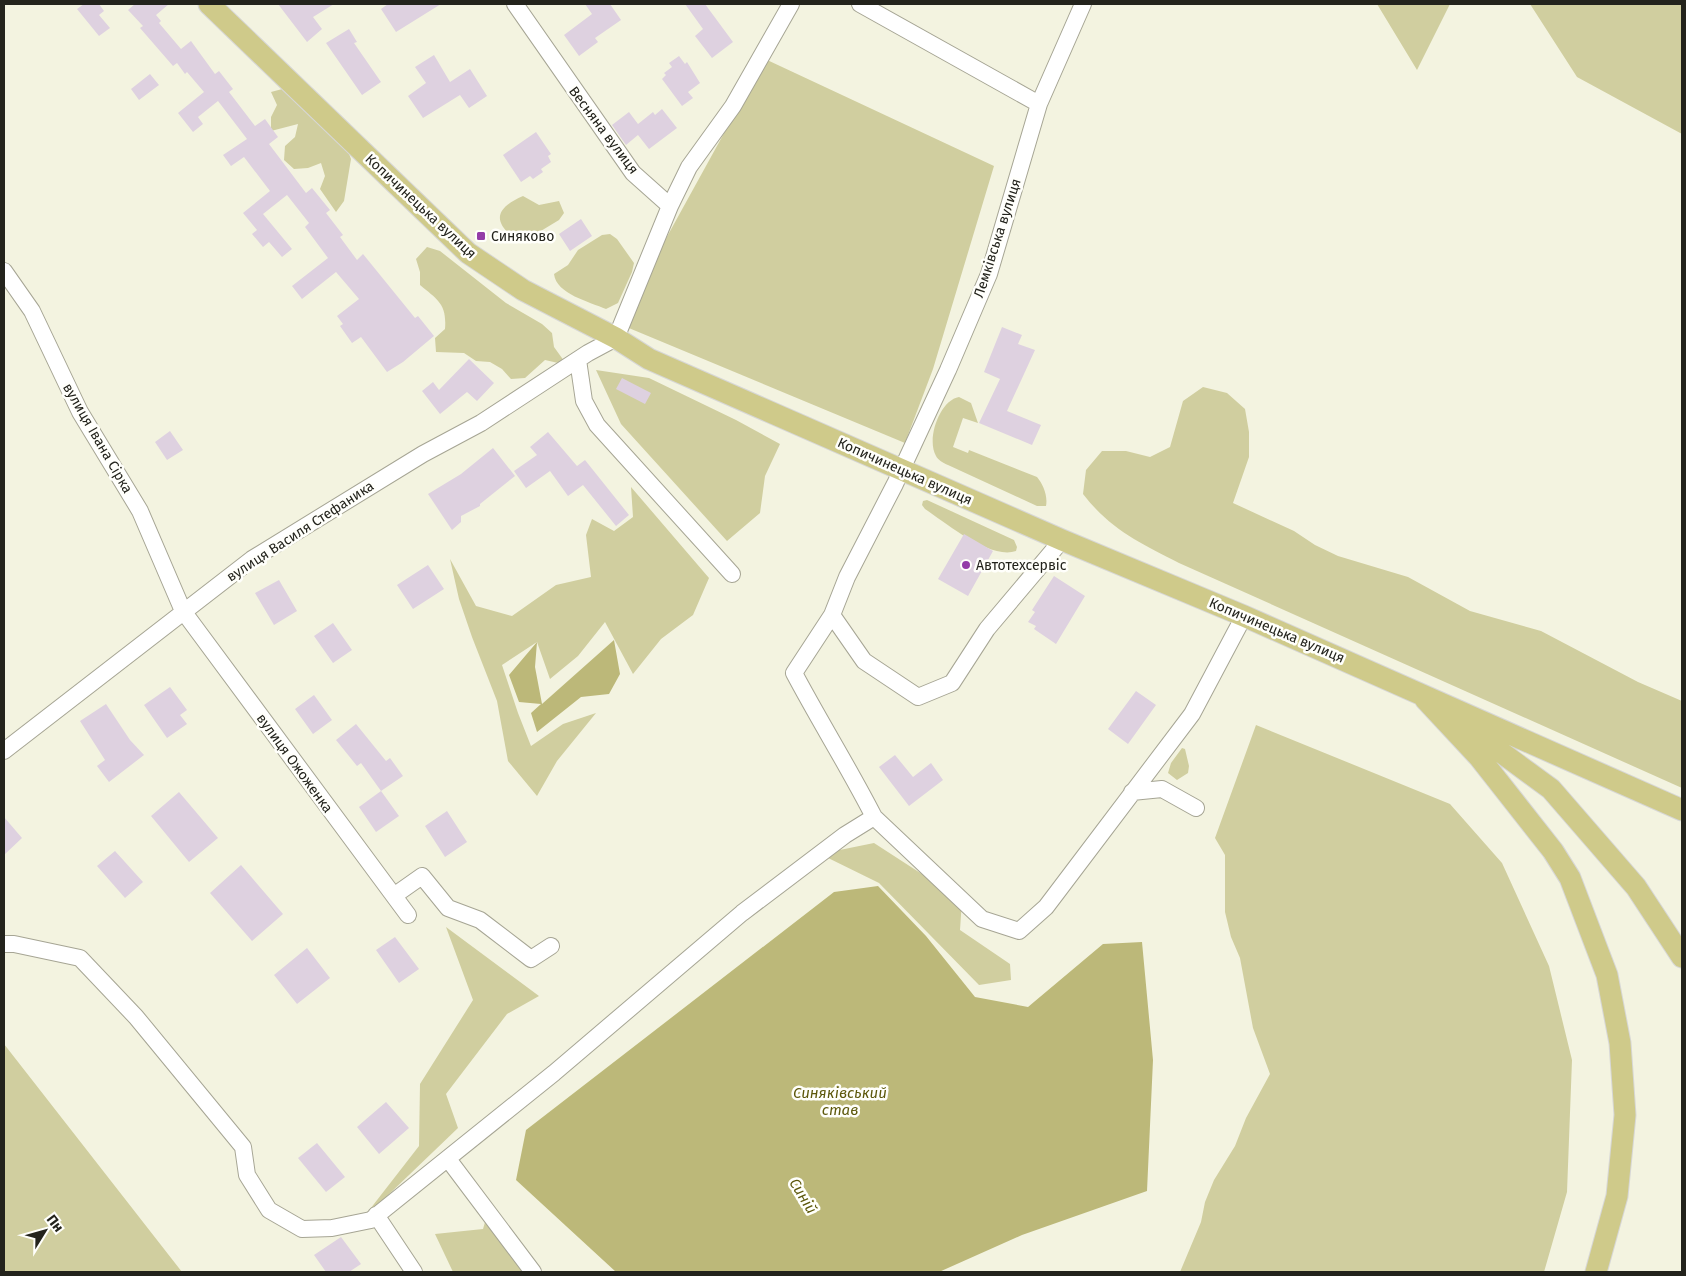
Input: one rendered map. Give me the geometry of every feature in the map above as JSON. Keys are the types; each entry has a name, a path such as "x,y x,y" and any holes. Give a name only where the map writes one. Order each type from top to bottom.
{"main road":[{"name":"Копичинецька вулиця","path":"209,4 468,253 523,290 616,338 648,358 1062,540 1244,616 1418,692 1682,810"},
{"path":"1418,692 1551,789 1636,887 1682,957"},
{"path":"1418,692 1479,757 1553,851 1570,878 1607,975 1620,1043 1625,1115 1617,1196 1596,1272"}],"street":[{"name":"Весняна вулиця","path":"515,4 633,173 670,206"},
{"path":"616,338 670,206 689,167 733,106 791,4"},
{"path":"860,4 1039,104"},
{"name":"Лемківська вулиця","path":"874,817 850,769 819,720 794,673 832,615 847,577 902,469 989,274 1039,104 1083,4"},
{"name":"вулиця Івана Сірка","path":"4,271 32,311 80,412 140,511 183,611"},
{"name":"вулиця Василя Стефаника","path":"4,751 68,704 183,611 252,559 422,454 480,423 616,338"},
{"path":"578,360 584,401 597,426 732,574"},
{"path":"832,615 864,661 918,697 952,683 987,629 1062,540"},
{"name":"вулиця Ожоженка","path":"183,611 408,915"},
{"path":"4,944 14,944 80,958 136,1017 243,1147 248,1174 269,1210 302,1229 332,1228 372,1220 554,1073 742,913 845,835 874,817 982,919 1019,931 1046,907 1192,714 1244,616"},
{"path":"1132,792 1162,789 1196,808"},
{"path":"395,896 422,876 448,908 480,920 531,959 551,946"},
{"path":"448,1159 533,1272"},
{"path":"376,1216 414,1272"}],"shaded area":[{"path":"1377,4 1450,4 1417,70"},
{"path":"1530,4 1682,4 1682,134 1577,77"},
{"path":"765,59 994,166 933,369 905,443 624,326 658,253"},
{"path":"286,88 346,146 351,159 344,201 336,212 320,189 325,176 321,163 308,168 294,169 284,160 285,146 295,137 298,124 271,131 271,117 277,105 271,92"},
{"path":"523,196 539,205 559,201 564,213 559,220 521,243 505,230 500,218 501,212 505,207"},
{"path":"610,234 617,239 634,263 618,303 606,309 567,292 556,281 554,274 568,265 578,250 602,235"},
{"path":"427,247 440,251 506,303 542,324 552,333 554,347 567,365 545,360 525,378 511,379 502,369 490,362 476,361 464,353 436,352 435,338 445,329 443,308 420,285 420,272 416,259"},
{"path":"596,370 649,378 736,420 780,444 765,476 760,513 727,541 621,424"},
{"path":"1203,387 1227,393 1245,409 1249,432 1249,457 1233,503 1294,531 1315,545 1338,556 1408,577 1470,611 1541,631 1638,682 1682,701 1682,788 1179,563 1139,542 1104,517 1083,494 1086,470 1102,451 1126,451 1150,457 1170,447 1183,401"},
{"path":"959,397 971,403 978,423 963,418 953,447 968,453 969,450 1037,477 1044,490 1046,506 1037,506 946,464 937,457 933,449 933,440 937,421 946,405"},
{"path":"631,487 709,578 693,615 661,639 633,674 605,622 578,656 550,679 537,642 502,665 531,746 563,724 596,713 557,761 537,796 508,761 497,701 459,599 450,559 476,606 512,616 556,585 591,577 586,535 592,519 614,531 633,517"},
{"path":"927,500 1014,540 1017,547 1016,551 994,550 969,539 925,509 922,505 923,501"},
{"path":"1256,725 1450,804 1502,863 1549,966 1572,1060 1567,1192 1544,1272 1180,1272 1201,1222 1205,1202 1214,1180 1235,1146 1246,1118 1270,1074 1253,1028 1240,958 1231,937 1225,912 1225,855 1215,838"},
{"path":"1182,748 1185,749 1189,766 1188,773 1177,780 1168,773 1171,763"},
{"path":"874,843 962,900 960,930 1010,964 1011,980 979,985 879,883 820,854"},
{"path":"446,927 539,996 507,1014 446,1094 458,1128 360,1222 419,1146 420,1084 473,1000"},
{"path":"4,1044 182,1272 4,1272"},
{"path":"488,1212 533,1272 453,1272 435,1234 483,1229"}],"water":[{"path":"614,640 620,674 609,694 581,697 537,732 531,713 541,704 519,702 509,675 537,642 535,667 542,704"},
{"name":"Синяківський став","path":"878,886 926,936 975,997 1028,1007 1103,944 1142,942 1153,1060 1147,1191 1022,1235 939,1272 616,1272 516,1180 526,1130 834,892"}],"building":[{"path":"84,4 99,4 104,11 99,15 110,28 99,36 77,9"},
{"path":"135,4 169,4 156,15 161,21 159,23 181,49 191,41 215,74 219,71 233,89 229,92 255,126 265,119 278,137 269,144 306,193 312,188 330,210 326,213 343,235 340,237 357,260 363,254 415,318 418,316 434,336 403,362 387,372 361,337 352,343 340,326 343,324 337,316 359,299 336,272 302,299 292,286 328,258 305,227 309,223 287,195 263,214 292,249 282,257 269,242 263,247 252,234 257,230 243,213 270,191 244,157 231,166 223,155 247,139 218,101 198,117 203,124 193,132 178,113 204,92 187,72 185,74 177,63 173,66 140,28 143,26 128,10"},
{"path":"278,4 334,4 313,17 322,29 307,42"},
{"path":"388,4 441,4 396,32 381,9"},
{"path":"585,4 610,4 621,20 595,38 598,42 579,56 564,35 592,14"},
{"path":"685,4 705,4 733,42 712,58 695,36 703,29"},
{"path":"349,29 357,42 354,43 381,82 362,95 326,43"},
{"path":"434,55 450,82 470,69 487,96 469,108 460,95 423,118 408,96 426,83 415,67"},
{"path":"679,56 685,64 687,62 700,83 688,92 693,98 682,106 662,79 666,75 664,73 672,67 669,63"},
{"path":"150,74 159,85 139,100 131,89"},
{"path":"662,109 677,128 649,149 638,135 626,145 612,125 629,112 638,124 653,112 655,115"},
{"path":"536,132 551,154 548,156 551,162 541,169 543,172 533,179 530,176 521,182 503,155"},
{"path":"581,219 592,236 570,251 559,234"},
{"path":"1002,327 1022,335 1018,344 1035,350 1007,411 1041,425 1032,445 979,423 1000,379 984,372"},
{"path":"469,359 494,383 477,401 467,392 440,414 422,391 433,382 439,390"},
{"path":"622,378 651,393 645,404 616,389"},
{"path":"170,431 183,450 167,460 155,442"},
{"path":"548,432 577,466 585,460 629,515 616,526 583,485 568,496 550,471 526,488 514,471 537,455 530,447"},
{"path":"493,448 515,476 480,504 480,506 461,516 461,522 452,530 428,494 461,474"},
{"name":"Автотехсервіс","path":"964,534 993,551 968,596 938,579"},
{"path":"428,565 444,589 413,609 397,585"},
{"path":"1054,576 1085,596 1056,644 1034,629 1036,626 1028,622 1035,612 1032,610"},
{"path":"279,580 297,611 274,625 255,593"},
{"path":"333,623 352,650 333,663 314,636"},
{"path":"170,687 187,710 180,715 187,724 167,738 144,705"},
{"path":"1136,691 1156,705 1128,744 1108,729"},
{"path":"314,695 332,720 313,734 295,709"},
{"path":"106,704 130,740 144,755 109,782 97,766 105,760 80,721"},
{"path":"356,724 386,761 390,758 403,776 381,791 361,763 357,766 336,740"},
{"path":"895,755 913,777 931,763 943,780 909,806 879,767"},
{"path":"381,791 399,816 376,832 359,807"},
{"path":"179,792 218,838 189,862 151,816"},
{"path":"447,811 467,842 445,857 425,826"},
{"path":"4,817 22,838 4,855"},
{"path":"115,851 143,882 125,898 97,866"},
{"path":"241,865 283,914 252,941 210,893"},
{"path":"395,937 419,969 399,983 376,950"},
{"path":"307,948 330,978 297,1004 274,975"},
{"path":"386,1102 409,1128 379,1154 357,1127"},
{"path":"317,1143 345,1177 326,1192 298,1158"},
{"path":"341,1237 361,1264 349,1272 326,1272 314,1255"}],"place":[{"name":"Синяково","path":"481,236"},
{"name":"Автотехсервіс","path":"966,565"}],"water label":[{"name":"Синій","path":"803,1196"}]}
